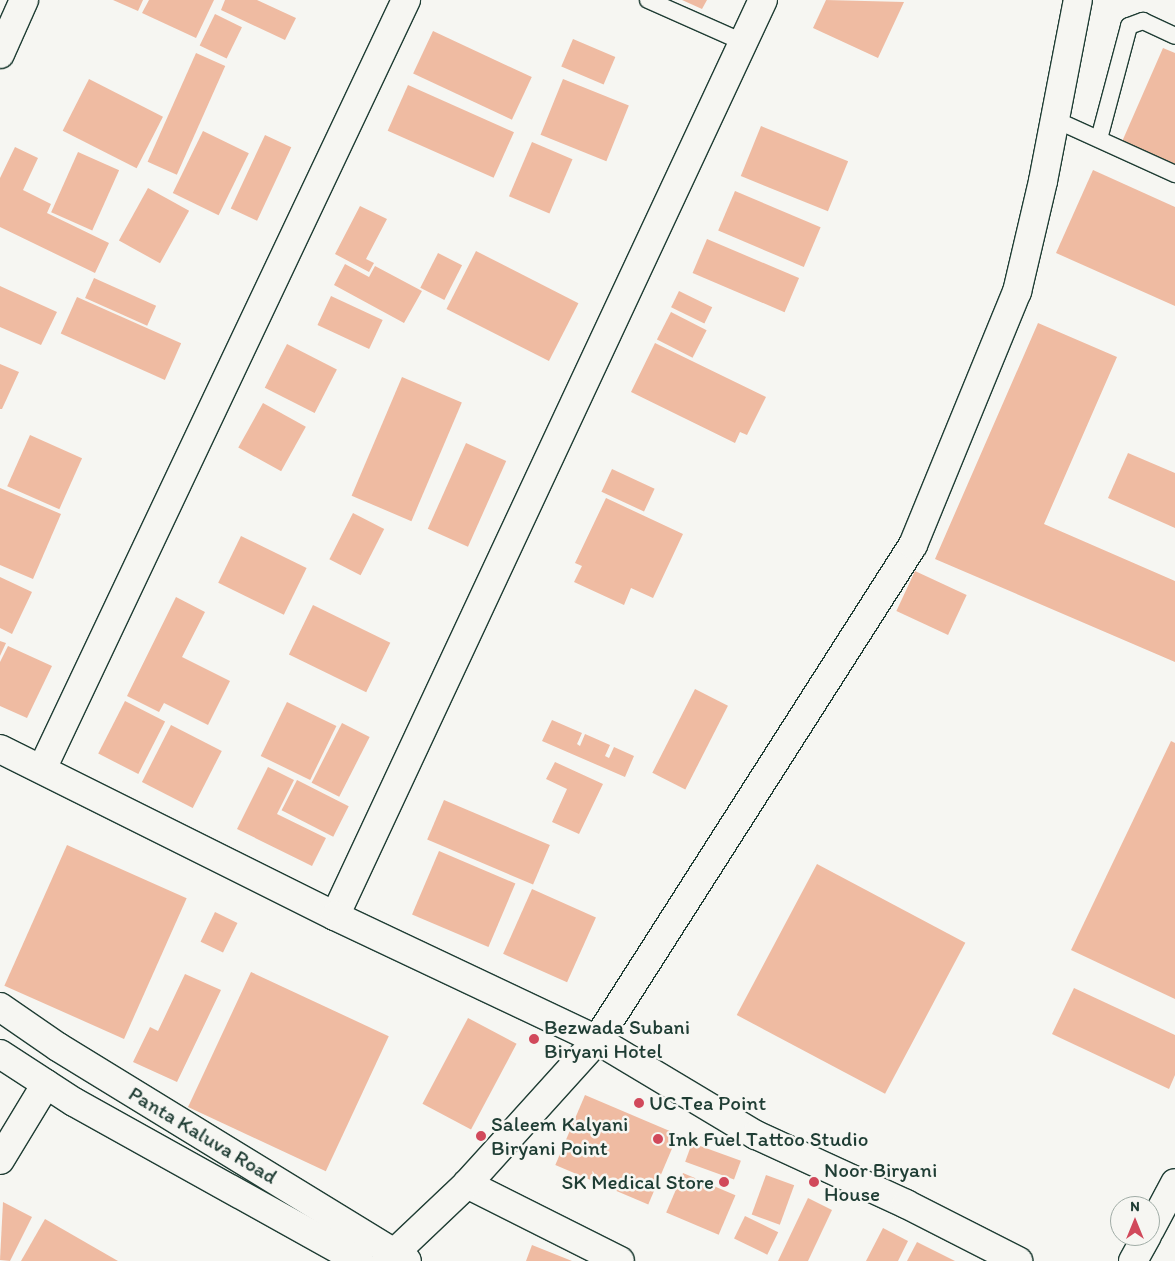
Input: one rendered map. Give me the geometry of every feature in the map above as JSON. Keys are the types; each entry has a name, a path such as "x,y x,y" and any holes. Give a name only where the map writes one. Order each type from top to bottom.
{"street":[{"path":"0,54 24,0"},
{"path":"42,768 406,0"},
{"path":"335,916 763,0"},
{"path":"396,1258 467,1184 597,1040 913,545 1017,292 1056,120 1078,0"},
{"path":"0,749 42,768 335,916 597,1040 756,1135 906,1204 1018,1261"},
{"name":"Panta Kaluva Road","path":"0,1007 58,1047 396,1258"},
{"name":"Panta Kaluva Road","path":"0,1054 46,1084 360,1261"},
{"path":"0,1160 46,1084"},
{"path":"1160,1211 1175,1183"},
{"path":"467,1184 620,1261"},
{"path":"1133,1261 1141,1246"}],"lane":[{"path":"648,0 743,42"},
{"path":"1099,139 1129,26 1143,21 1175,36"},
{"path":"1056,120 1175,174"}],"building":[{"path":"113,0 143,0 138,11"},
{"path":"149,0 214,0 196,38 142,13"},
{"path":"225,0 257,0 296,18 285,40 221,10"},
{"path":"682,0 707,0 702,9"},
{"path":"826,0 904,2 878,58 813,28"},
{"path":"215,14 242,27 227,59 200,45"},
{"path":"433,31 532,77 512,120 413,74"},
{"path":"573,39 615,57 604,85 561,67"},
{"path":"1163,48 1175,53 1175,168 1121,144"},
{"path":"196,53 225,66 177,175 148,162"},
{"path":"89,79 163,117 137,168 63,131"},
{"path":"563,79 629,106 606,161 541,135"},
{"path":"408,85 514,132 494,178 388,131"},
{"path":"761,126 848,161 828,211 741,176"},
{"path":"203,131 249,153 219,215 173,193"},
{"path":"265,135 291,147 257,221 231,208"},
{"path":"532,142 573,159 549,214 509,196"},
{"path":"15,147 38,158 23,190 51,204 47,213 109,243 95,273 0,227 0,178"},
{"path":"78,152 119,170 92,231 51,212"},
{"path":"1093,170 1175,207 1175,306 1056,253"},
{"path":"148,188 189,211 160,263 119,240"},
{"path":"735,191 821,227 804,267 718,231"},
{"path":"360,206 387,219 366,259 374,263 369,272 335,254"},
{"path":"707,239 799,278 785,312 693,273"},
{"path":"476,251 578,303 549,361 446,309"},
{"path":"438,253 462,265 444,300 420,288"},
{"path":"345,264 369,277 375,266 422,291 404,323 334,285"},
{"path":"94,278 156,306 147,326 85,298"},
{"path":"0,286 57,312 41,345 0,327"},
{"path":"679,291 712,307 704,323 671,307"},
{"path":"331,296 383,320 369,349 317,325"},
{"path":"77,297 181,343 165,380 61,334"},
{"path":"671,312 707,330 693,358 657,340"},
{"path":"1038,323 1117,357 1044,524 1175,581 1175,662 935,559"},
{"path":"655,343 766,397 747,435 740,432 735,443 631,392"},
{"path":"287,344 337,369 315,413 265,388"},
{"path":"0,364 19,372 2,409 0,409"},
{"path":"402,377 462,402 411,521 352,496"},
{"path":"263,403 306,427 281,471 238,448"},
{"path":"30,435 82,458 59,509 7,486"},
{"path":"466,443 506,461 468,547 428,529"},
{"path":"1128,453 1175,473 1175,528 1108,498"},
{"path":"612,469 655,489 644,512 601,492"},
{"path":"0,488 61,514 33,579 0,565"},
{"path":"606,498 683,534 653,598 631,588 624,605 574,582 582,566 575,563"},
{"path":"353,513 384,529 361,575 329,559"},
{"path":"241,536 307,568 284,615 218,583"},
{"path":"915,571 967,595 948,635 896,611"},
{"path":"0,577 32,592 12,634 0,628"},
{"path":"176,597 205,612 182,657 230,681 208,725 164,703 159,712 127,696"},
{"path":"313,605 390,643 366,692 289,654"},
{"path":"0,641 6,643 0,656"},
{"path":"8,646 52,666 27,718 0,706 0,662"},
{"path":"695,689 728,706 685,790 652,773"},
{"path":"125,701 165,721 138,774 98,754"},
{"path":"287,702 336,726 310,780 261,756"},
{"path":"552,720 582,733 577,744 580,746 585,734 610,745 605,756 609,758 614,747 634,756 625,777 542,741"},
{"path":"342,723 370,737 339,797 312,783"},
{"path":"171,725 222,751 193,808 142,782"},
{"path":"1171,741 1175,743 1175,999 1071,950"},
{"path":"555,762 603,784 579,834 552,822 567,789 546,779"},
{"path":"268,767 294,780 277,814 326,838 312,866 237,829"},
{"path":"297,780 349,806 333,837 282,810"},
{"path":"444,800 550,845 533,885 427,840"},
{"path":"67,845 187,898 124,1039 4,986"},
{"path":"439,851 515,883 488,947 412,915"},
{"path":"817,864 965,943 885,1094 737,1015"},
{"path":"532,889 596,917 567,982 503,954"},
{"path":"215,912 237,923 223,953 201,942"},
{"path":"251,972 389,1036 326,1171 188,1107"},
{"path":"185,974 221,990 177,1082 133,1062 150,1027 158,1031"},
{"path":"1074,988 1175,1035 1175,1075 1169,1089 1052,1034"},
{"path":"468,1018 517,1044 471,1129 422,1104"},
{"path":"585,1095 678,1134 648,1204 555,1165"},
{"path":"692,1143 741,1161 734,1180 685,1162"},
{"path":"683,1173 735,1195 719,1235 666,1213"},
{"path":"766,1175 794,1185 780,1225 752,1214"},
{"path":"808,1198 832,1210 808,1261 778,1261"},
{"path":"3,1202 32,1217 10,1261 0,1260"},
{"path":"745,1216 778,1232 767,1255 734,1238"},
{"path":"45,1219 118,1261 21,1261"},
{"path":"883,1228 908,1241 898,1261 866,1261"},
{"path":"917,1242 955,1261 907,1261"},
{"path":"532,1245 572,1261 526,1261"}],"place":[{"name":"Bezwada Subani Biryani Hotel","path":"534,1039"},
{"name":"UC Tea Point","path":"639,1103"},
{"name":"Saleem Kalyani Biryani Point","path":"481,1136"},
{"name":"Ink Fuel Tattoo Studio","path":"658,1139"},
{"name":"SK Medical Store","path":"724,1182"},
{"name":"Noor Biryani House","path":"814,1182"}]}
